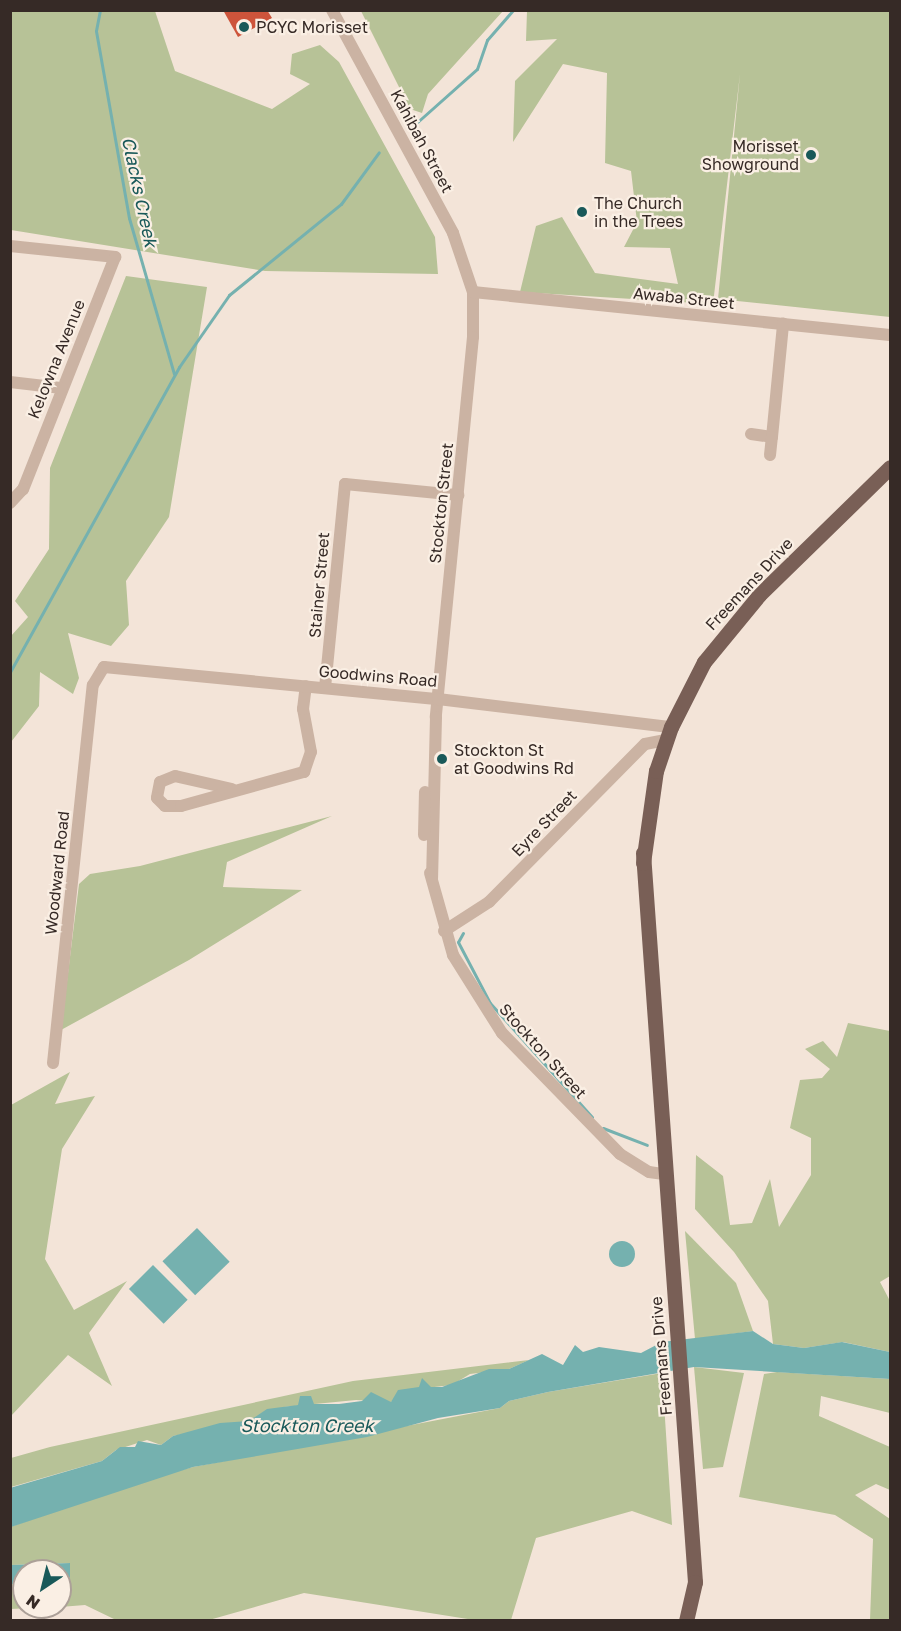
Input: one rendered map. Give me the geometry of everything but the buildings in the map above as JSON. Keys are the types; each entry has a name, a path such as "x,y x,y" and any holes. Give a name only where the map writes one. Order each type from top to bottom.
{"main road":[{"name":"Freemans Drive","path":"686,1620 695,1582 682,1389 657,1088 641,948 643,853 649,800 668,734 704,663 738,618 888,473"}],"street":[{"name":"Kahibah Street","path":"332,10 453,233 473,292"},
{"name":"Kelowna Avenue","path":"10,246 115,257 23,489 10,503"},
{"name":"Awaba Street","path":"473,292 891,335"},
{"name":"Stockton Street","path":"473,292 458,495 436,717 432,878 444,931 481,1006 523,1058 620,1154 649,1172 664,1174"},
{"path":"770,454 783,324"},
{"path":"10,382 62,388"},
{"path":"751,434 772,437"},
{"name":"Stainer Street","path":"325,688 345,484 458,495"},
{"name":"Goodwins Road","path":"93,686 104,667 117,665 438,699 668,734"},
{"name":"Woodward Road","path":"53,1063 93,686"},
{"path":"232,789 175,776 160,782 157,798 173,807 232,789 286,779 310,765 303,709 306,686"},
{"name":"Eyre Street","path":"444,931 489,902 645,744 668,734"}],"green space":[{"path":"503,10 428,94 422,113 410,109 361,11"},
{"path":"10,11 155,11 175,71 272,109 310,84 290,74 292,54 320,45 339,62 435,237 438,274 265,271 11,230"},
{"path":"527,11 890,11 890,317 718,299 740,74 713,304 520,292 536,226 562,217 595,273 678,284 670,248 624,247 637,222 631,171 605,163 607,73 563,64 513,142 515,81 557,39 526,41"},
{"path":"126,276 207,287 169,517 126,581 129,625 111,646 68,633 79,678 73,694 40,672 39,706 11,742 11,636 28,617 15,601 49,549 50,468"},
{"path":"332,816 227,862 223,887 302,890 189,960 61,1030 79,884 90,874 140,866"},
{"path":"848,1023 890,1031 890,1276 880,1282 890,1301 890,1352 843,1342 804,1348 773,1344 768,1301 734,1252 695,1209 696,1155 723,1176 730,1225 752,1223 770,1179 779,1227 811,1175 811,1138 790,1128 800,1080 822,1078 830,1069 805,1049 823,1041 837,1057"},
{"path":"70,1072 55,1104 95,1096 62,1149 45,1259 74,1310 127,1281 89,1333 112,1386 68,1355 11,1416 11,1105"},
{"path":"685,1231 736,1283 753,1331 695,1339"},
{"path":"529,1360 509,1369 470,1374 452,1385 408,1390 391,1402 356,1400 284,1407 249,1421 173,1436 161,1445 147,1440 116,1450 102,1461 11,1487 11,1458 50,1447 353,1381"},
{"path":"694,1367 744,1373 723,1467 703,1469"},
{"path":"777,1372 890,1379 890,1413 821,1396 819,1416 890,1447 890,1490 876,1484 855,1495 890,1519 890,1620 870,1620 873,1539 835,1515 739,1497 764,1374"},
{"path":"662,1373 672,1525 632,1511 536,1538 511,1620 474,1620 304,1593 209,1620 116,1620 85,1605 72,1606 72,1559 12,1559 11,1565 10,1527 137,1482 193,1467 500,1408 509,1401 548,1392"},
{"path":"11,1584 12,1609 11,1609"}],"water":[{"path":"197,1228 230,1262 195,1295 162,1261"},
{"path":"622,1241 631,1245 635,1254 631,1263 622,1267 613,1263 609,1254 613,1245"},
{"path":"153,1265 188,1300 164,1324 129,1289"},
{"name":"Stockton Creek","path":"753,1331 773,1344 804,1348 842,1342 890,1352 890,1379 694,1367 548,1392 509,1401 500,1408 438,1418 367,1437 193,1467 11,1527 10,1488 102,1461 120,1447 135,1447 138,1441 161,1445 173,1436 220,1423 249,1421 267,1409 298,1405 300,1396 311,1396 314,1404 339,1404 362,1401 371,1392 391,1402 398,1390 419,1387 422,1378 431,1387 442,1387 489,1369 509,1369 542,1354 563,1365 575,1345 583,1352 599,1347 641,1353 662,1342"}],"waterway":[{"name":"Clacks Creek","path":"100,10 96,31 129,218 174,374"},
{"name":"Clacks Creek","path":"414,125 477,69 487,40 513,10"},
{"name":"Clacks Creek","path":"10,672 179,367 229,295 341,204 379,152"},
{"path":"463,933 458,942 490,1003 592,1117"},
{"path":"603,1128 647,1145"}],"place":[{"name":"PCYC Morisset","path":"244,27"},
{"name":"Morisset Showground","path":"811,155"},
{"name":"The Church in the Trees","path":"582,212"},
{"name":"Stockton St at Goodwins Rd","path":"442,759"}]}
